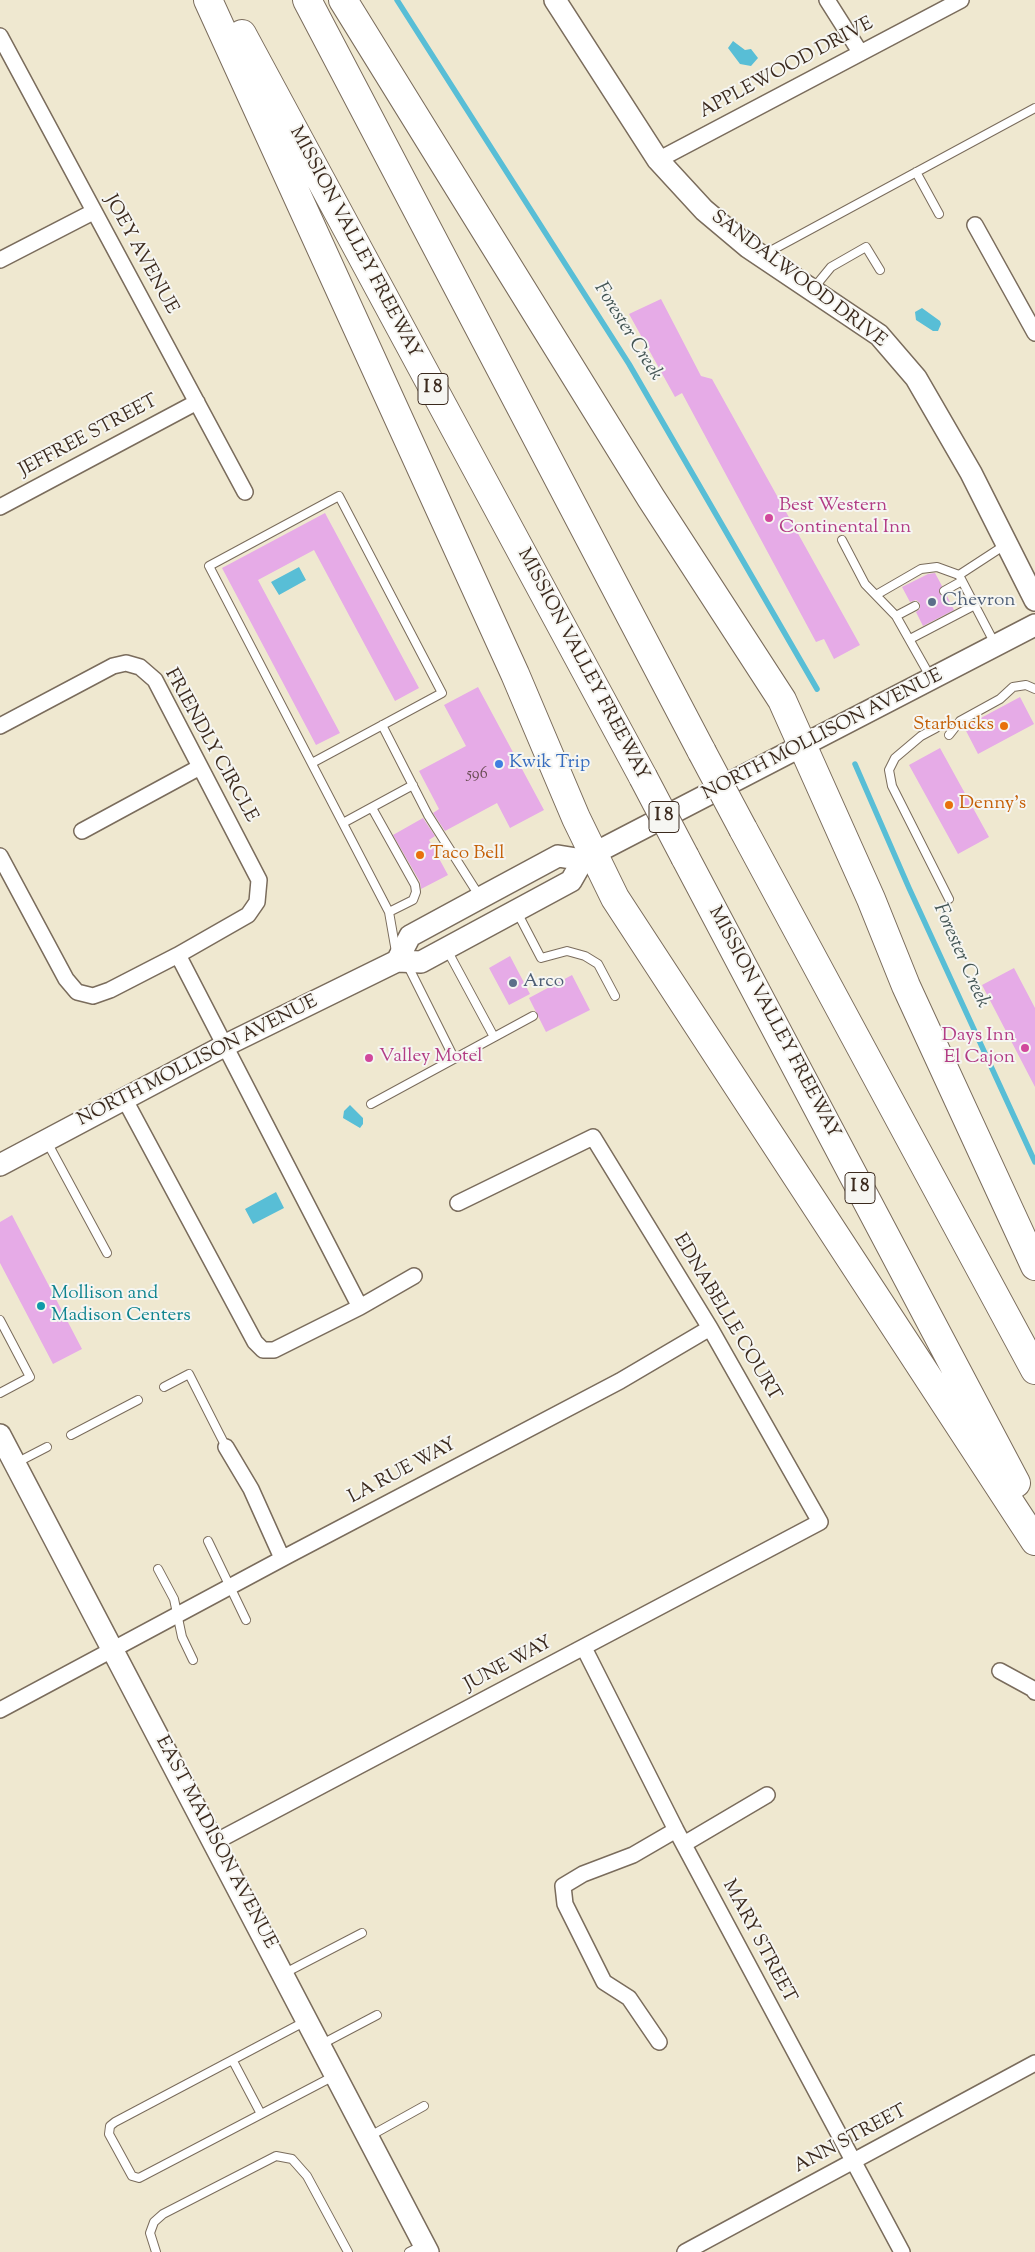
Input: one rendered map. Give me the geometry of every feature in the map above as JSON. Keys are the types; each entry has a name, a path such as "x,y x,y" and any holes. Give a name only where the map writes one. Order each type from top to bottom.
{"highway":[{"path":"208,0 515,674 576,818 588,857 1035,1540"},
{"name":"MISSION VALLEY FREEWAY","path":"223,0 643,777 1035,1519"},
{"path":"307,0 702,752 1035,1370"},
{"path":"343,0 651,498 782,700 871,899 906,986 1035,1266"}],"street":[{"name":"SANDALWOOD DRIVE","path":"555,0 658,160 704,210 762,256 813,289 879,336 916,378 940,417 1035,600"},
{"path":"827,0 860,52"},
{"name":"APPLEWOOD DRIVE","path":"658,160 961,0"},
{"name":"JOEY AVENUE","path":"0,36 245,492"},
{"path":"0,260 93,212"},
{"path":"975,225 1035,333"},
{"name":"JEFFREE STREET","path":"0,508 197,402"},
{"name":"NORTH MOLLISON AVENUE","path":"0,1165 224,1046 401,961 421,962 571,881 588,857 1035,625"},
{"name":"FRIENDLY CIRCLE","path":"0,726 113,666 126,663 140,667 155,680 259,880 257,902 248,915 178,955 110,990 92,996 77,992 66,979 0,856"},
{"path":"82,831 200,767"},
{"path":"401,961 410,936 558,856 588,857"},
{"path":"446,948 444,939 451,930 469,917 476,900"},
{"path":"178,955 360,1307"},
{"path":"125,1100 255,1342 263,1350 274,1350 360,1307 414,1276"},
{"name":"EDNABELLE COURT","path":"458,1203 593,1137 710,1328 820,1522"},
{"name":"LA RUE WAY","path":"0,1710 114,1651 176,1614 620,1381 710,1328"},
{"path":"226,1447 251,1489 282,1558"},
{"name":"EAST MADISON AVENUE","path":"6,1451 114,1651 369,2137 421,2249"},
{"name":"JUNE WAY","path":"215,1842 820,1522"},
{"name":"MARY STREET","path":"584,1648 676,1830 852,2162 902,2252"},
{"path":"1000,1671 1033,1689 1035,1692"},
{"path":"684,1844 767,1795"},
{"path":"659,2042 630,1998 604,1982 565,1904 563,1886 583,1874 633,1855 676,1830"},
{"name":"ANN STREET","path":"685,2252 1035,2064"}],"lane":[{"path":"762,256 1035,108"},
{"path":"916,172 939,214"},
{"path":"813,289 831,267 866,247 880,270"},
{"path":"312,763 442,693 339,496 209,566 389,912 401,961 454,1058"},
{"path":"842,540 865,584 896,616 932,679"},
{"path":"944,591 1007,543"},
{"path":"876,595 921,569 937,567 960,578 996,646"},
{"path":"910,639 975,605"},
{"path":"896,616 915,606"},
{"path":"949,735 960,721 1000,699 1013,687 1026,685 1035,689"},
{"path":"382,725 428,815 476,900"},
{"path":"936,728 921,736 895,758 889,770 892,786 949,899"},
{"path":"343,823 413,786"},
{"path":"372,808 415,885 416,892 413,900 389,912"},
{"path":"516,910 540,958 567,951 585,956 598,964 615,996"},
{"path":"446,948 494,1037"},
{"path":"371,1104 533,1016"},
{"path":"46,1140 107,1253"},
{"path":"0,1320 30,1377 0,1393"},
{"path":"164,1387 189,1374 226,1447"},
{"path":"71,1435 138,1400"},
{"path":"6,1451 48,1447"},
{"path":"208,1541 232,1585 246,1620"},
{"path":"158,1569 174,1599 182,1637 193,1660"},
{"path":"283,1974 362,1933"},
{"path":"320,2045 377,2014"},
{"path":"307,2020 115,2122 110,2126 109,2134 132,2176 139,2178 336,2075"},
{"path":"233,2061 262,2114"},
{"path":"369,2137 424,2106"},
{"path":"156,2252 150,2232 154,2222 163,2214 276,2156 292,2159 307,2176 348,2252"}],"water":[{"path":"733,41 745,50 751,49 758,58 751,66 740,64 728,48"},
{"path":"922,308 940,321 941,324 938,331 933,331 916,320 915,312"},
{"path":"299,567 306,580 279,595 271,582"},
{"path":"350,1105 363,1118 363,1124 360,1128 343,1118 344,1111"},
{"path":"276,1192 284,1208 253,1224 245,1209"}],"building":[{"name":"Best Western Continental Inn","path":"661,299 701,376 712,379 860,645 834,659 824,639 816,642 682,393 675,397 629,314"},
{"path":"325,513 419,688 395,701 314,550 258,580 340,733 316,745 222,568"},
{"path":"935,573 942,586 939,593 942,596 947,596 954,610 923,626 916,612 920,609 920,603 916,600 910,602 902,587 928,574"},
{"path":"478,687 544,810 510,828 497,803 445,831 433,813 439,809 419,771 466,746 444,705"},
{"path":"1020,697 1034,724 978,754 964,727"},
{"path":"940,748 989,837 958,854 909,765"},
{"name":"Taco Bell","path":"423,818 435,836 429,840 448,875 421,889 420,882 393,835"},
{"path":"510,956 530,994 509,1005 489,968"},
{"name":"Days Inn El Cajon","path":"1014,968 1035,1008 1035,1087 982,985"},
{"path":"572,975 590,1010 546,1032 529,998"},
{"name":"Mollison and Madison Centers","path":"12,1215 82,1349 53,1364 0,1263 0,1222"}],"waterway":[{"name":"Forester Creek","path":"397,0 629,364 817,689"},
{"name":"Forester Creek","path":"855,764 909,888 1035,1162"}],"place":[{"name":"Best Western Continental Inn","path":"769,518"},
{"name":"Chevron","path":"932,602"},
{"name":"Starbucks","path":"1004,726"},
{"name":"Kwik Trip","path":"499,764"},
{"name":"Denny's","path":"949,805"},
{"name":"Taco Bell","path":"420,855"},
{"name":"Arco","path":"513,983"},
{"name":"Days Inn El Cajon","path":"1025,1048"},
{"name":"Valley Motel","path":"369,1058"},
{"name":"Mollison and Madison Centers","path":"41,1306"}]}
